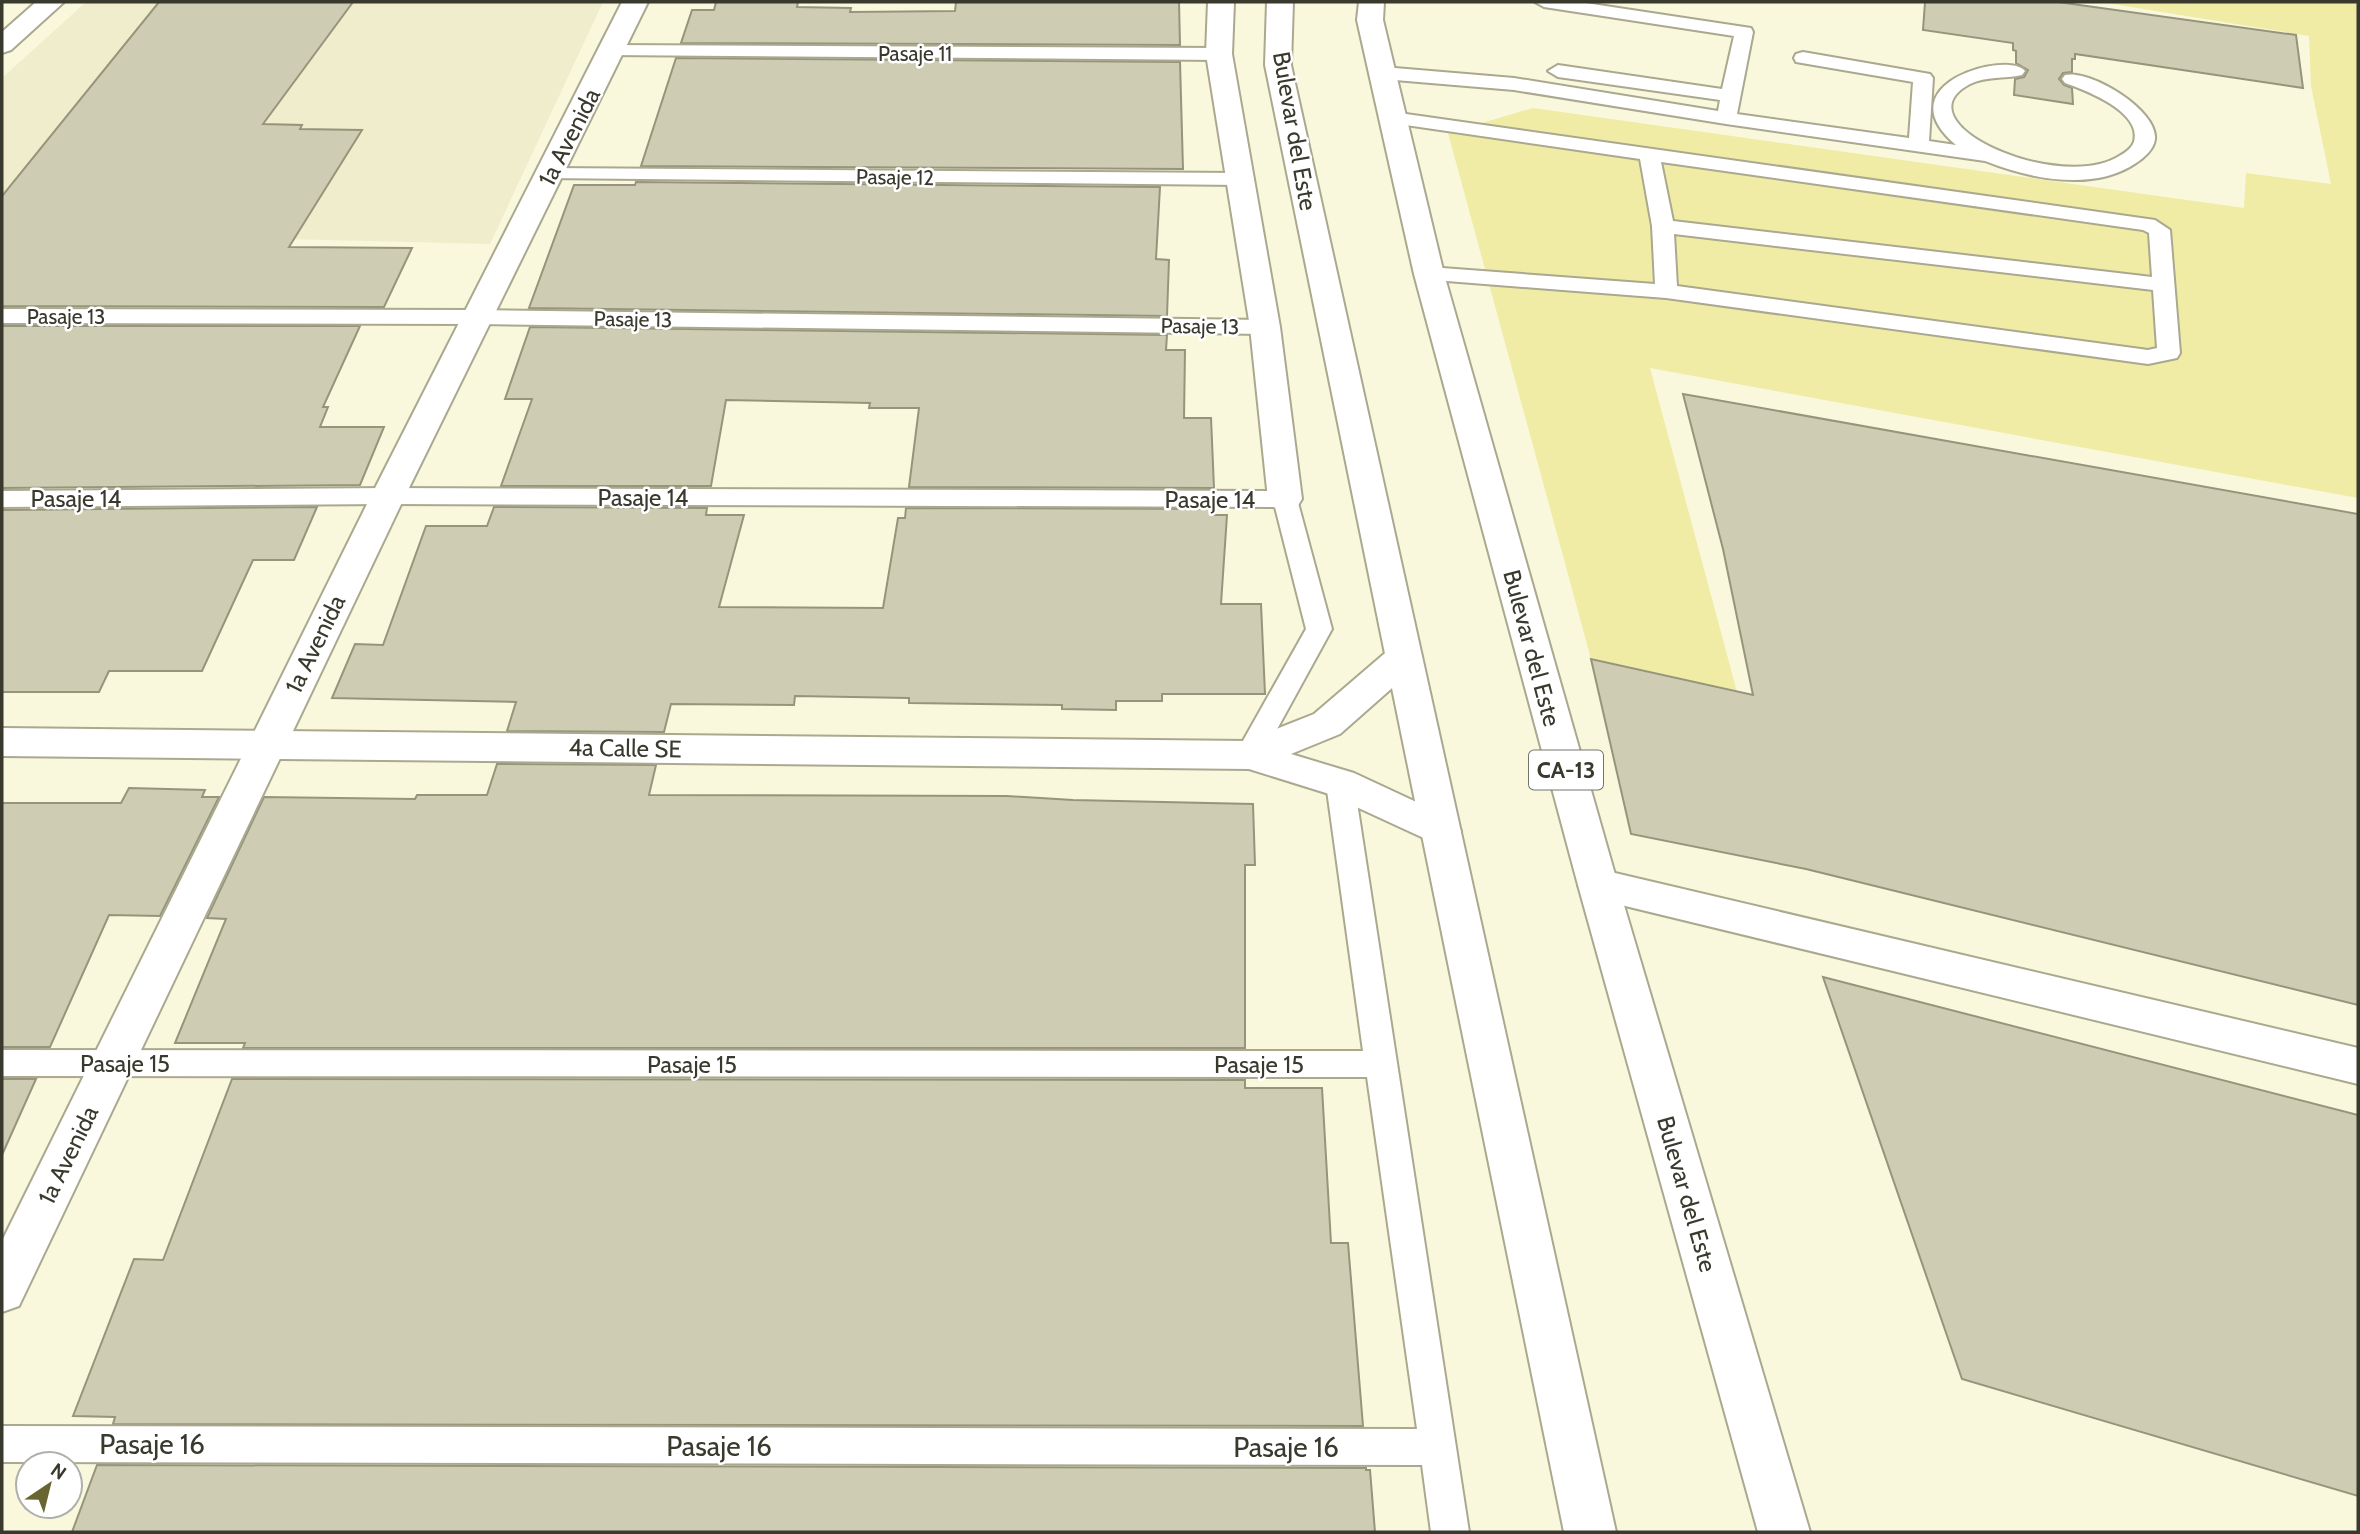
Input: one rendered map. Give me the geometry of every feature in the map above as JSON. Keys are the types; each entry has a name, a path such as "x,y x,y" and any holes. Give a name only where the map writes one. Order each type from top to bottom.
{"main road":[{"path":"2,45 51,2"},
{"name":"1a Avenida","path":"2,1290 387,496 635,2"},
{"path":"1221,2 1219,54 1265,327 1285,499"},
{"name":"Bulevar del Este","path":"1280,2 1278,65 1590,1532"},
{"name":"Bulevar del Este","path":"1371,2 1370,20 1429,274 1598,886 1784,1532"},
{"path":"1249,755 1327,724 1405,657"},
{"name":"4a Calle SE","path":"2,742 1249,755"},
{"path":"1249,755 1340,783 1441,831"},
{"path":"1598,886 2358,1066"}],"lane":[{"path":"1544,2 1744,32 1726,118"},
{"name":"Pasaje 11","path":"612,51 1219,54"},
{"path":"1803,58 1923,78 1919,144"},
{"path":"1558,71 1732,96"},
{"path":"1987,155 1962,140 1946,123 1941,107 1947,92 1962,80 1987,73 2015,71"},
{"path":"1383,73 1514,85 1919,144 1987,155 2019,166 2053,172 2087,172 2116,167 2136,156 2145,142 2144,125 2131,109 2109,93 2072,79"},
{"path":"1392,118 2131,219 2159,230 2169,354 2148,357 1666,291 1429,274"},
{"path":"1649,153 1663,226 1666,291"},
{"name":"Pasaje 12","path":"550,174 1240,179"},
{"path":"1663,226 2165,285"},
{"name":"Pasaje 13","path":"2,316 477,317 1265,327"},
{"name":"Pasaje 14","path":"2,499 387,496 1285,499"},
{"path":"1249,755 1320,629 1285,499"},
{"path":"1340,783 1450,1532"},
{"name":"Pasaje 15","path":"2,1063 1381,1065"},
{"name":"Pasaje 16","path":"2,1444 1437,1447"}],"shaded area":[{"path":"86,2 603,2 490,244 2,232 2,78"},
{"path":"2100,2 2358,2 2358,498 1650,368 1737,692 1591,659 1448,133 1533,108 2244,208 2246,173 2331,184 2311,86 2309,36"}],"building":[{"path":"159,2 353,2 263,124 302,125 300,129 362,130 289,247 412,248 384,307 2,306 2,196"},
{"path":"716,2 798,2 797,7 851,8 850,12 955,11 956,2 1179,2 1180,45 681,43 692,10 714,10"},
{"path":"1925,2 2058,2 2296,35 2303,88 2075,54 2075,59 2072,59 2072,72 2063,73 2059,79 2072,88 2073,104 2014,95 2015,79 2024,77 2028,70 2016,63 2013,43 1923,30"},
{"path":"676,58 1180,62 1183,169 641,166"},
{"path":"636,182 1160,187 1156,259 1169,260 1167,316 529,308 574,185 635,185"},
{"path":"2,326 360,326 323,407 328,407 320,427 384,427 360,485 2,488"},
{"path":"530,327 1167,335 1166,350 1185,350 1184,418 1211,418 1214,488 909,487 919,408 869,408 870,403 726,400 711,486 501,486 532,399 505,399"},
{"path":"1683,394 2358,514 2358,1005 1806,869 1631,834 1591,659 1753,695 1723,549"},
{"path":"317,507 294,560 253,560 202,671 109,671 99,692 2,692 2,510"},
{"path":"494,507 707,508 706,515 744,515 719,607 883,608 898,518 905,518 906,508 1214,509 1215,515 1227,515 1221,604 1261,604 1265,694 1162,694 1162,701 1116,701 1116,710 1062,709 1062,705 909,703 909,698 795,696 794,705 671,704 664,732 507,731 516,702 332,698 355,644 383,645 426,526 487,526"},
{"path":"497,764 656,765 649,795 1007,796 1253,804 1255,865 1245,865 1245,1048 243,1048 245,1043 175,1043 226,919 207,918 264,797 415,799 417,795 487,795"},
{"path":"129,788 205,790 202,797 219,797 160,916 109,915 50,1047 2,1047 2,803 121,803"},
{"path":"1823,977 2358,1115 2358,1496 1962,1379"},
{"path":"2,1079 36,1079 2,1155"},
{"path":"232,1079 1245,1080 1245,1088 1322,1088 1331,1243 1348,1243 1363,1426 113,1424 115,1417 73,1416 134,1259 163,1260"},
{"path":"97,1465 1366,1468 1370,1470 1375,1532 72,1532 76,1520 84,1520 84,1500"}]}
